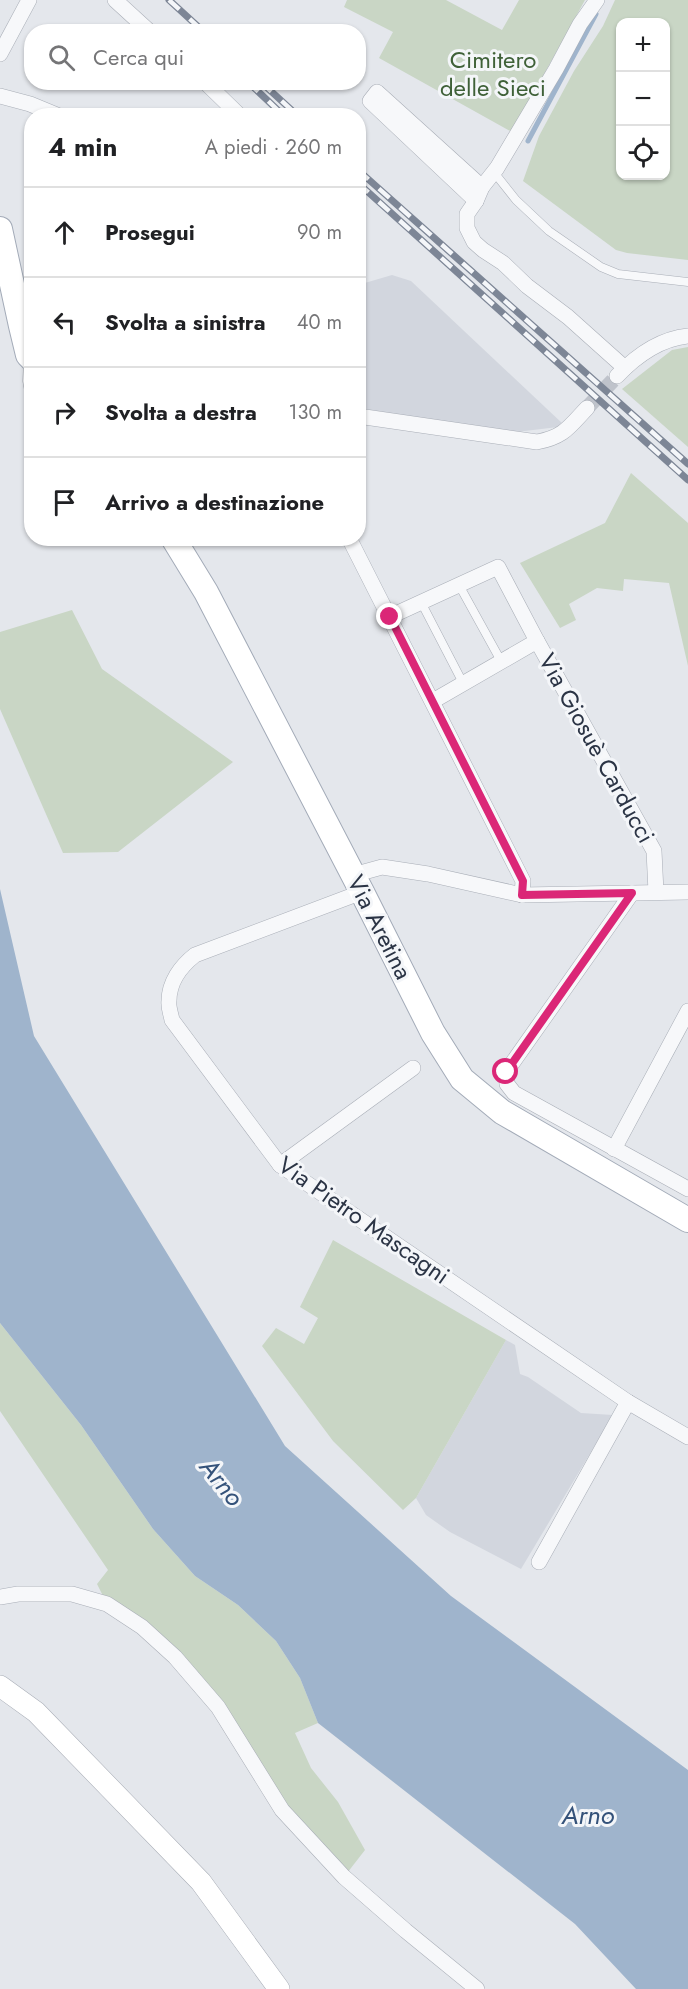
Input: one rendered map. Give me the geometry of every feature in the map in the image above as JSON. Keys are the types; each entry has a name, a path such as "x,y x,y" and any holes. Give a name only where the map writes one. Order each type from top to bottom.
{"main road":[{"path":"0,229 24,331"},
{"name":"Via Aretina","path":"178,546 206,592 358,884 433,1034 462,1079 502,1112 688,1220"},
{"path":"0,1686 36,1712 201,1882 279,1989"}],"street":[{"path":"0,54 29,0"},
{"path":"115,0 141,24"},
{"path":"597,0 580,24 538,100 467,213 467,228 474,242 568,317 621,372 636,358 665,341 688,336"},
{"path":"213,90 232,108"},
{"path":"377,92 479,194 370,101 377,92"},
{"path":"0,96 35,108"},
{"path":"366,417 537,442 554,439 570,427 587,408"},
{"path":"353,546 523,881 522,895"},
{"name":"Via Giosuè Carducci","path":"459,585 498,567 654,851 656,892"},
{"path":"390,617 459,585"},
{"path":"433,701 537,641"},
{"name":"Via Pietro Mascagni","path":"688,892 522,895 428,874 382,867 358,884 195,955 182,966 174,981 169,1000 172,1020 280,1165 628,1402 688,1437"},
{"path":"632,893 506,1072 507,1084 514,1093 688,1189"},
{"path":"614,1149 688,1011"},
{"path":"280,1165 413,1068"},
{"path":"539,1562 628,1402"},
{"path":"0,1597 18,1594 72,1594 107,1604 142,1627 175,1658 218,1707 282,1810 344,1877 477,1989"}],"lane":[{"path":"493,171 516,200 549,231 601,267 618,274 688,282"},
{"path":"459,585 501,662"},
{"path":"421,602 463,683"}],"shaded area":[{"path":"392,275 411,281 563,424 558,427 507,433 366,409 366,283"},
{"path":"506,1340 515,1345 520,1374 581,1413 613,1415 521,1569 450,1532 426,1515 416,1498"}],"green space":[{"name":"Cimitero delle Sieci","path":"347,0 446,0 502,30 519,0 585,0 512,132 379,58 393,32 344,7"},
{"path":"615,0 688,0 688,260 616,250 523,181 539,136 574,71 603,26"},
{"path":"688,347 688,447 622,389 672,350"},
{"path":"631,473 688,523 688,666 669,583 624,579 623,591 597,588 569,604 576,620 560,628 520,563 605,523"},
{"path":"72,610 102,669 233,762 118,852 63,853 0,709 0,632"},
{"path":"333,1240 506,1340 416,1498 403,1510 333,1441 262,1346 276,1328 304,1344 318,1318 300,1307"},
{"path":"0,1323 81,1425 153,1529 195,1576 238,1605 276,1641 300,1678 318,1723 295,1733 311,1768 338,1802 365,1850 344,1877 282,1810 218,1707 107,1604 97,1584 108,1570 0,1411"}],"water":[{"name":"Arno","path":"0,889 34,1036 285,1446 451,1596 688,1770 688,1989 636,1989 575,1924 318,1723 300,1678 276,1641 238,1605 195,1576 153,1529 81,1425 0,1323"}],"waterway":[{"path":"528,141 596,14"}],"tunnel":[{"path":"587,408 617,376"}],"railway":[{"path":"169,0 195,24"},
{"path":"256,90 276,108"},
{"path":"270,90 289,108"},
{"path":"366,177 688,464"},
{"path":"366,190 688,480"}],"route":[{"path":"390,617 523,881 522,895 632,893 506,1072"}]}
